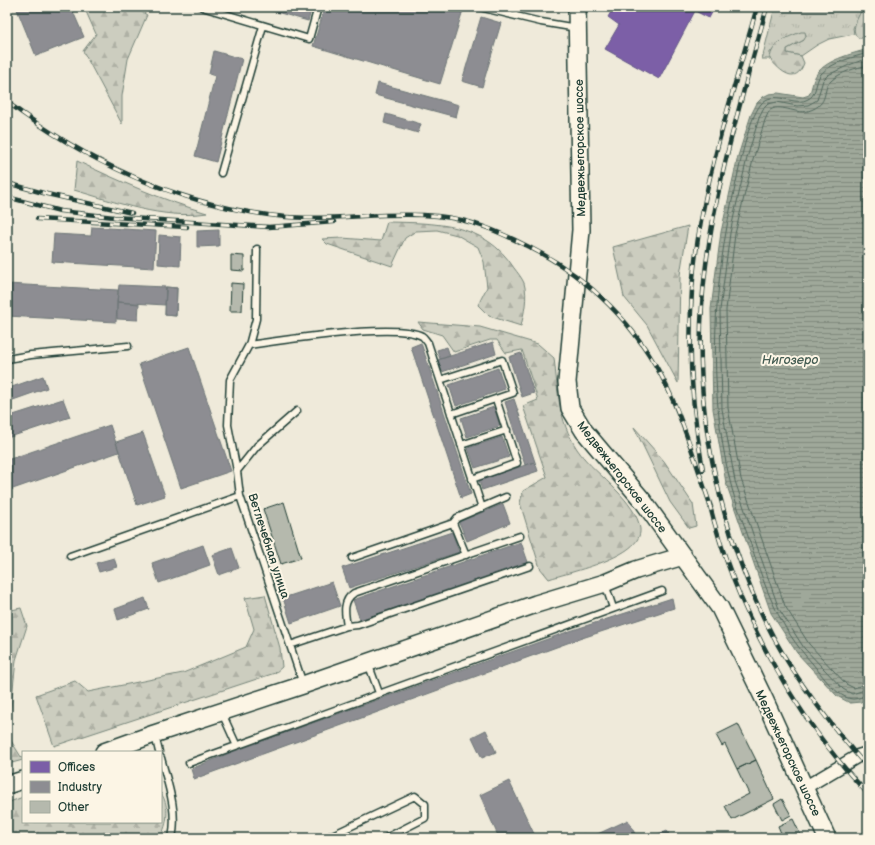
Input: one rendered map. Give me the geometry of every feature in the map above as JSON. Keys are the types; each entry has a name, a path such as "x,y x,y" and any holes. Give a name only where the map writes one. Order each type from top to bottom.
{"street":[{"name":"Медвежьегорское шоссе","path":"578,7 577,28 581,230 567,382 570,408 584,431 643,501 720,608 827,838"},
{"path":"107,751 536,604 605,583 636,570 683,556"},
{"path":"804,788 858,756 868,753"},
{"path":"7,784 22,780"}],"lane":[{"path":"202,7 309,39 318,7"},
{"path":"479,7 541,22 577,28"},
{"path":"221,173 263,26"},
{"name":"Ветлечебная улица","path":"257,249 256,319 249,345 230,380 228,425 237,471 240,496 303,685"},
{"path":"249,345 298,337 400,331 423,336 428,343 482,508"},
{"path":"7,359 31,355 128,346"},
{"path":"440,380 502,360 513,393 451,414"},
{"path":"472,479 517,463 496,399"},
{"path":"237,471 257,446 296,411"},
{"path":"461,445 506,430"},
{"path":"70,556 240,496"},
{"path":"352,558 453,523 457,518 506,497"},
{"path":"453,523 466,555"},
{"path":"347,626 345,606 349,597 354,593 520,536"},
{"path":"290,645 347,626 358,625 530,566"},
{"path":"605,583 612,608"},
{"path":"189,763 236,744 662,591"},
{"path":"367,662 379,693"},
{"path":"221,712 236,744"},
{"path":"154,734 159,751"},
{"path":"162,762 171,794 174,828 172,838"},
{"path":"326,838 415,796 425,804 425,818 386,838"}],"green space":[{"path":"84,7 134,7 147,15 128,59 122,96 122,124 83,51 96,34"},
{"path":"775,7 863,7 853,28 854,34 829,39 801,56 787,53 787,49 804,40 770,52 770,59 762,59"},
{"path":"863,7 868,7 868,38 858,38 854,31 857,19"},
{"path":"801,32 805,32 806,36 804,40 787,49 787,53 801,56 804,63 801,70 797,74 788,74 778,68 770,59 771,53 781,41"},
{"path":"77,161 141,190 207,213 190,215 157,212 140,209 74,190"},
{"path":"387,222 423,223 458,228 474,233 489,242 502,253 524,283 526,299 521,326 489,316 478,305 487,287 484,262 478,247 457,235 437,230 416,231 405,238 392,266 327,244 322,239 342,238 381,241"},
{"path":"688,226 680,275 678,383 647,325 624,297 613,247"},
{"path":"418,322 480,327 538,344 554,358 562,416 571,438 577,449 586,460 632,508 639,524 640,529 638,539 630,548 603,562 549,579 540,568 520,503 523,491 547,477 523,406 538,400 522,350 506,353 497,340 490,340 454,352 442,335 423,329"},
{"path":"634,427 664,461 693,504 696,526 689,528 670,502"},
{"path":"265,595 280,648 282,667 275,673 54,746 36,695 75,681 88,692 183,673 246,647 254,629 245,598"},
{"path":"21,608 27,626 16,660 8,736 22,760 8,764 7,611"},
{"path":"162,795 166,804 167,815 165,827 160,838 7,838 7,803 22,797 22,823 162,823"}],"water":[{"name":"Нигозеро","path":"868,49 868,697 861,702 850,703 837,696 797,653 771,613 726,483 713,409 711,309 721,232 738,156 751,115 757,103 769,94 778,93 803,97 809,95 815,77 824,66 838,58"}],"building: Offices":[{"path":"614,7 715,7 709,18 695,11 659,79 605,49 619,25 608,17"}],"building: Industry":[{"path":"16,7 71,7 84,37 36,56"},
{"path":"259,7 312,7 308,21"},
{"path":"325,7 451,7 463,10 440,84 313,46"},
{"path":"481,17 501,23 482,87 462,81"},
{"path":"214,51 242,59 216,162 195,156 215,76 209,74"},
{"path":"378,83 459,105 456,117 375,95"},
{"path":"386,114 421,124 418,133 384,123"},
{"path":"92,227 156,231 154,268 52,262 54,234 91,236"},
{"path":"219,230 219,246 197,247 197,231"},
{"path":"159,235 181,237 180,266 158,264"},
{"path":"7,284 118,290 116,322 7,316"},
{"path":"119,285 166,287 165,305 117,302"},
{"path":"166,287 177,288 176,316 165,315"},
{"path":"166,287 177,288 176,316 165,315"},
{"path":"117,302 139,304 138,320 117,319"},
{"path":"493,342 496,354 442,372 438,360"},
{"path":"421,343 471,494 461,498 411,347"},
{"path":"189,347 231,471 181,488 139,364"},
{"path":"447,347 450,356 440,359 437,350"},
{"path":"521,353 534,393 522,397 509,357"},
{"path":"498,368 505,389 456,406 449,385"},
{"path":"43,376 47,388 13,400 9,388"},
{"path":"63,399 70,417 7,438 7,417"},
{"path":"514,399 535,462 525,465 505,402"},
{"path":"494,407 500,426 467,437 461,418"},
{"path":"110,425 119,452 7,491 7,460"},
{"path":"143,433 165,496 137,505 116,442"},
{"path":"502,437 509,457 475,468 468,448"},
{"path":"535,462 538,471 482,490 479,480"},
{"path":"503,504 510,523 467,541 459,522"},
{"path":"452,532 459,552 349,588 342,568"},
{"path":"521,542 528,562 360,620 353,600"},
{"path":"203,545 210,565 159,583 152,563"},
{"path":"232,548 239,568 219,575 212,555"},
{"path":"114,558 117,567 99,572 96,563"},
{"path":"332,582 340,606 291,623 283,598"},
{"path":"145,598 149,609 118,620 115,609"},
{"path":"672,598 674,608 573,641 194,779 191,769 232,752 570,631"},
{"path":"486,730 496,752 482,758 472,737"},
{"path":"509,781 536,838 499,838 480,795"},
{"path":"628,820 636,836 632,838 589,838"},
{"path":"667,830 670,838 651,838"},
{"path":"584,834 588,838 575,838"}],"building: Other":[{"path":"231,255 244,256 244,271 231,270"},
{"path":"231,283 243,284 242,311 230,311"},
{"path":"284,502 301,558 281,564 263,509"},
{"path":"738,724 756,760 737,769 725,744 722,746 716,735"},
{"path":"756,760 774,799 732,820 725,806 749,794 737,769"},
{"path":"782,799 791,815 782,820 774,804"},
{"path":"793,819 802,838 783,838 778,826"}],"railway":[{"path":"703,470 696,425 690,335 692,290 696,254 701,218 717,147 757,7"},
{"path":"767,7 736,117 711,229 702,305 701,347 703,391 708,434 716,477 727,520 740,562 756,602 775,640 795,674 842,738 868,768"},
{"path":"7,102 71,145 104,163 174,193 210,204 248,212 286,217 324,218 399,215 437,216 473,223 496,231 551,259 572,273 610,305 642,344 667,387 673,401 711,507"},
{"path":"7,183 47,194 132,213"},
{"path":"7,197 60,211 114,217 269,227 334,222"},
{"path":"37,219 187,227"},
{"path":"709,502 720,542 734,581 770,658 791,694 815,730 840,763 868,794"}]}
